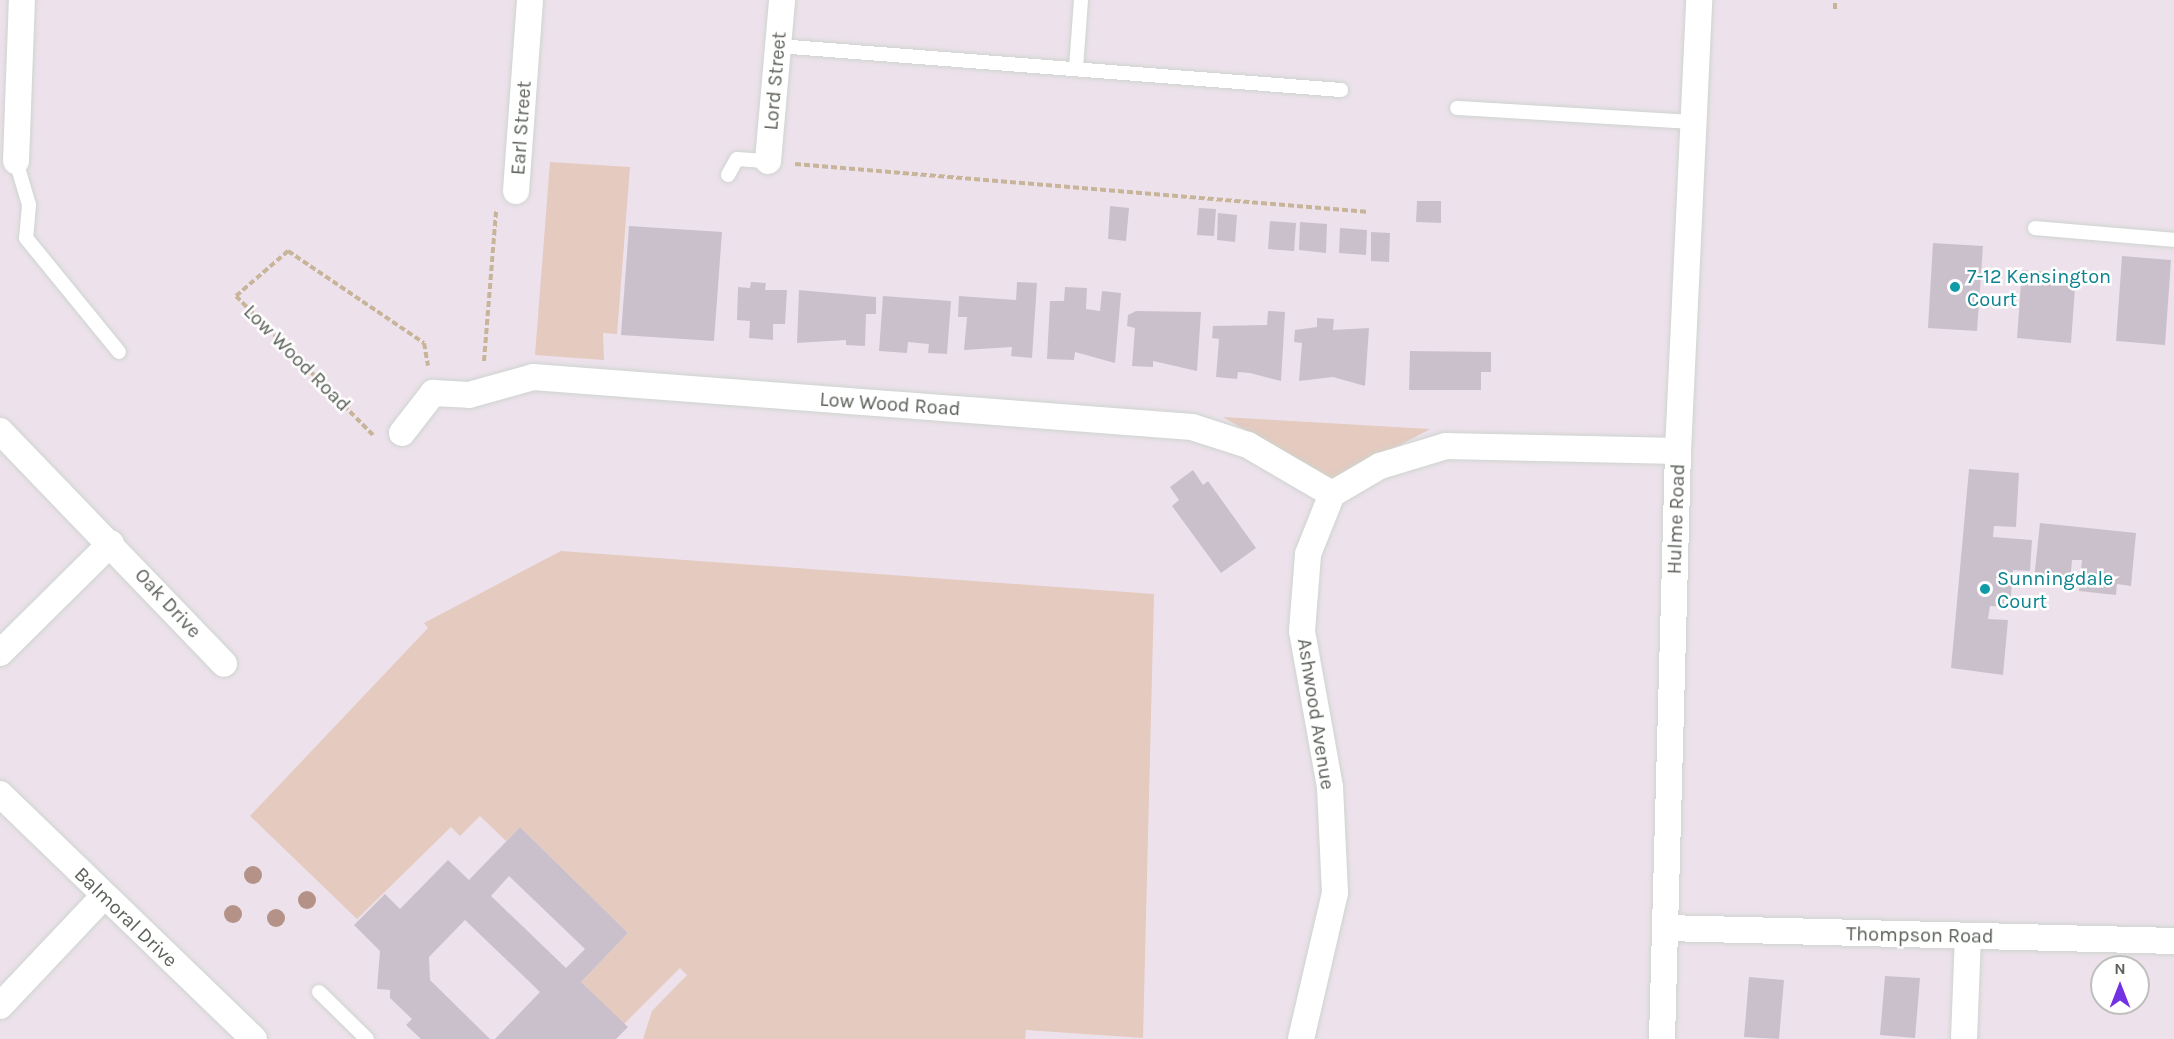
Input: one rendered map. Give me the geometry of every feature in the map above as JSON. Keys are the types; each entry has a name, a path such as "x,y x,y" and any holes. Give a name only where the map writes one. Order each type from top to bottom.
{"street":[{"path":"16,161 22,0"},
{"name":"Earl Street","path":"516,191 530,0"},
{"name":"Lord Street","path":"768,161 782,0"},
{"name":"Hulme Road","path":"1662,1039 1678,451 1699,0"},
{"name":"Low Wood Road","path":"433,393 482,392 533,377 1192,427 1248,445 1332,494"},
{"path":"402,433 433,393"},
{"name":"Oak Drive","path":"0,431 111,543 224,664"},
{"path":"1332,494 1380,466 1446,446 1678,451"},
{"name":"Ashwood Avenue","path":"1301,1039 1335,893 1330,787 1302,631 1308,554 1332,494"},
{"path":"0,654 111,543"},
{"name":"Balmoral Drive","path":"0,794 254,1039"},
{"path":"0,1006 104,896"},
{"name":"Thompson Road","path":"1665,928 2174,941"},
{"path":"1964,1039 1968,936"}],"lane":[{"path":"1076,68 1081,0"},
{"path":"778,46 1341,90"},
{"path":"1457,108 1694,122"},
{"path":"728,175 737,159 768,161"},
{"path":"16,161 29,205 26,238 119,352"},
{"path":"2036,228 2174,240"},
{"path":"319,993 367,1039"}],"path":[{"path":"1834,9 1835,0"},
{"path":"768,161 1369,212"},
{"name":"Earl Street","path":"482,392 496,212 516,191"},
{"name":"Low Wood Road","path":"402,433 376,438 236,296 288,251 424,343 433,393"}],"shaded area":[{"path":"550,162 630,167 617,334 603,333 604,360 535,355"},
{"path":"1223,417 1430,429 1337,479 1319,474"},
{"path":"561,551 1154,594 1143,1038 1026,1030 1025,1039 643,1039 652,1011 687,975 680,968 624,1024 581,982 628,933 520,827 506,841 480,816 460,836 451,827 357,919 250,816 428,628 424,623"}],"building":[{"path":"1417,201 1441,201 1441,223 1416,222"},
{"path":"1110,206 1129,208 1126,241 1108,239"},
{"path":"1199,208 1216,209 1214,236 1197,235"},
{"path":"1218,213 1237,215 1235,242 1217,240"},
{"path":"1270,221 1296,223 1294,251 1268,249"},
{"path":"1300,222 1327,224 1326,253 1299,250"},
{"path":"629,226 722,232 714,341 621,335"},
{"path":"1340,228 1367,230 1366,255 1339,253"},
{"path":"1371,232 1390,233 1389,262 1371,261"},
{"name":"7-12 Kensington Court","path":"1933,243 1983,246 1977,331 1928,328"},
{"path":"2122,256 2171,260 2165,345 2116,341"},
{"path":"2022,270 2076,274 2071,343 2017,338"},
{"path":"751,282 766,283 765,290 787,290 785,324 773,324 773,340 749,338 750,321 737,320 738,287 750,288"},
{"path":"1017,282 1037,283 1032,358 1011,356 1012,347 964,350 967,317 958,317 959,296 1016,300"},
{"path":"1065,287 1087,288 1086,309 1100,311 1102,291 1121,293 1115,363 1075,352 1074,360 1047,359 1050,301 1064,301"},
{"path":"799,290 876,297 876,314 866,314 865,346 846,345 846,340 797,343"},
{"path":"883,296 951,301 947,354 928,353 929,344 908,342 907,353 879,351"},
{"path":"1136,311 1201,312 1197,371 1153,361 1153,367 1132,366 1135,328 1127,326 1128,315"},
{"path":"1268,311 1285,312 1281,381 1238,372 1237,379 1216,377 1219,339 1212,338 1213,326 1267,325"},
{"path":"1317,318 1334,319 1333,330 1369,328 1365,386 1333,377 1299,381 1302,343 1294,342 1295,330 1317,327"},
{"path":"1410,351 1491,352 1491,372 1481,372 1481,390 1409,390"},
{"name":"Sunningdale Court","path":"1969,469 2019,473 2016,527 1994,526 1993,537 2032,540 2030,571 2013,570 2010,607 1990,606 1988,619 2008,620 2003,675 1951,668"},
{"path":"1193,470 1203,485 1208,481 1256,548 1221,573 1172,506 1179,500 1170,487"},
{"name":"Sunningdale Court","path":"2040,523 2136,533 2131,586 2117,584 2116,595 2079,591 2082,560 2072,560 2070,583 2034,579"},
{"path":"520,827 628,933 581,982 628,1027 616,1039 495,1039 540,992 465,920 429,957 430,980 490,1039 421,1039 406,1025 412,1019 390,998 390,990 377,989 380,951 354,925 385,894 400,909 448,860 469,880","holes":["509,876 585,949 566,968 491,896"]},
{"path":"1885,976 1920,978 1915,1038 1880,1035"},
{"path":"1749,977 1784,980 1779,1039 1744,1037"}],"place":[{"name":"7-12 Kensington Court","path":"1955,287"},
{"name":"Sunningdale Court","path":"1985,589"}]}
